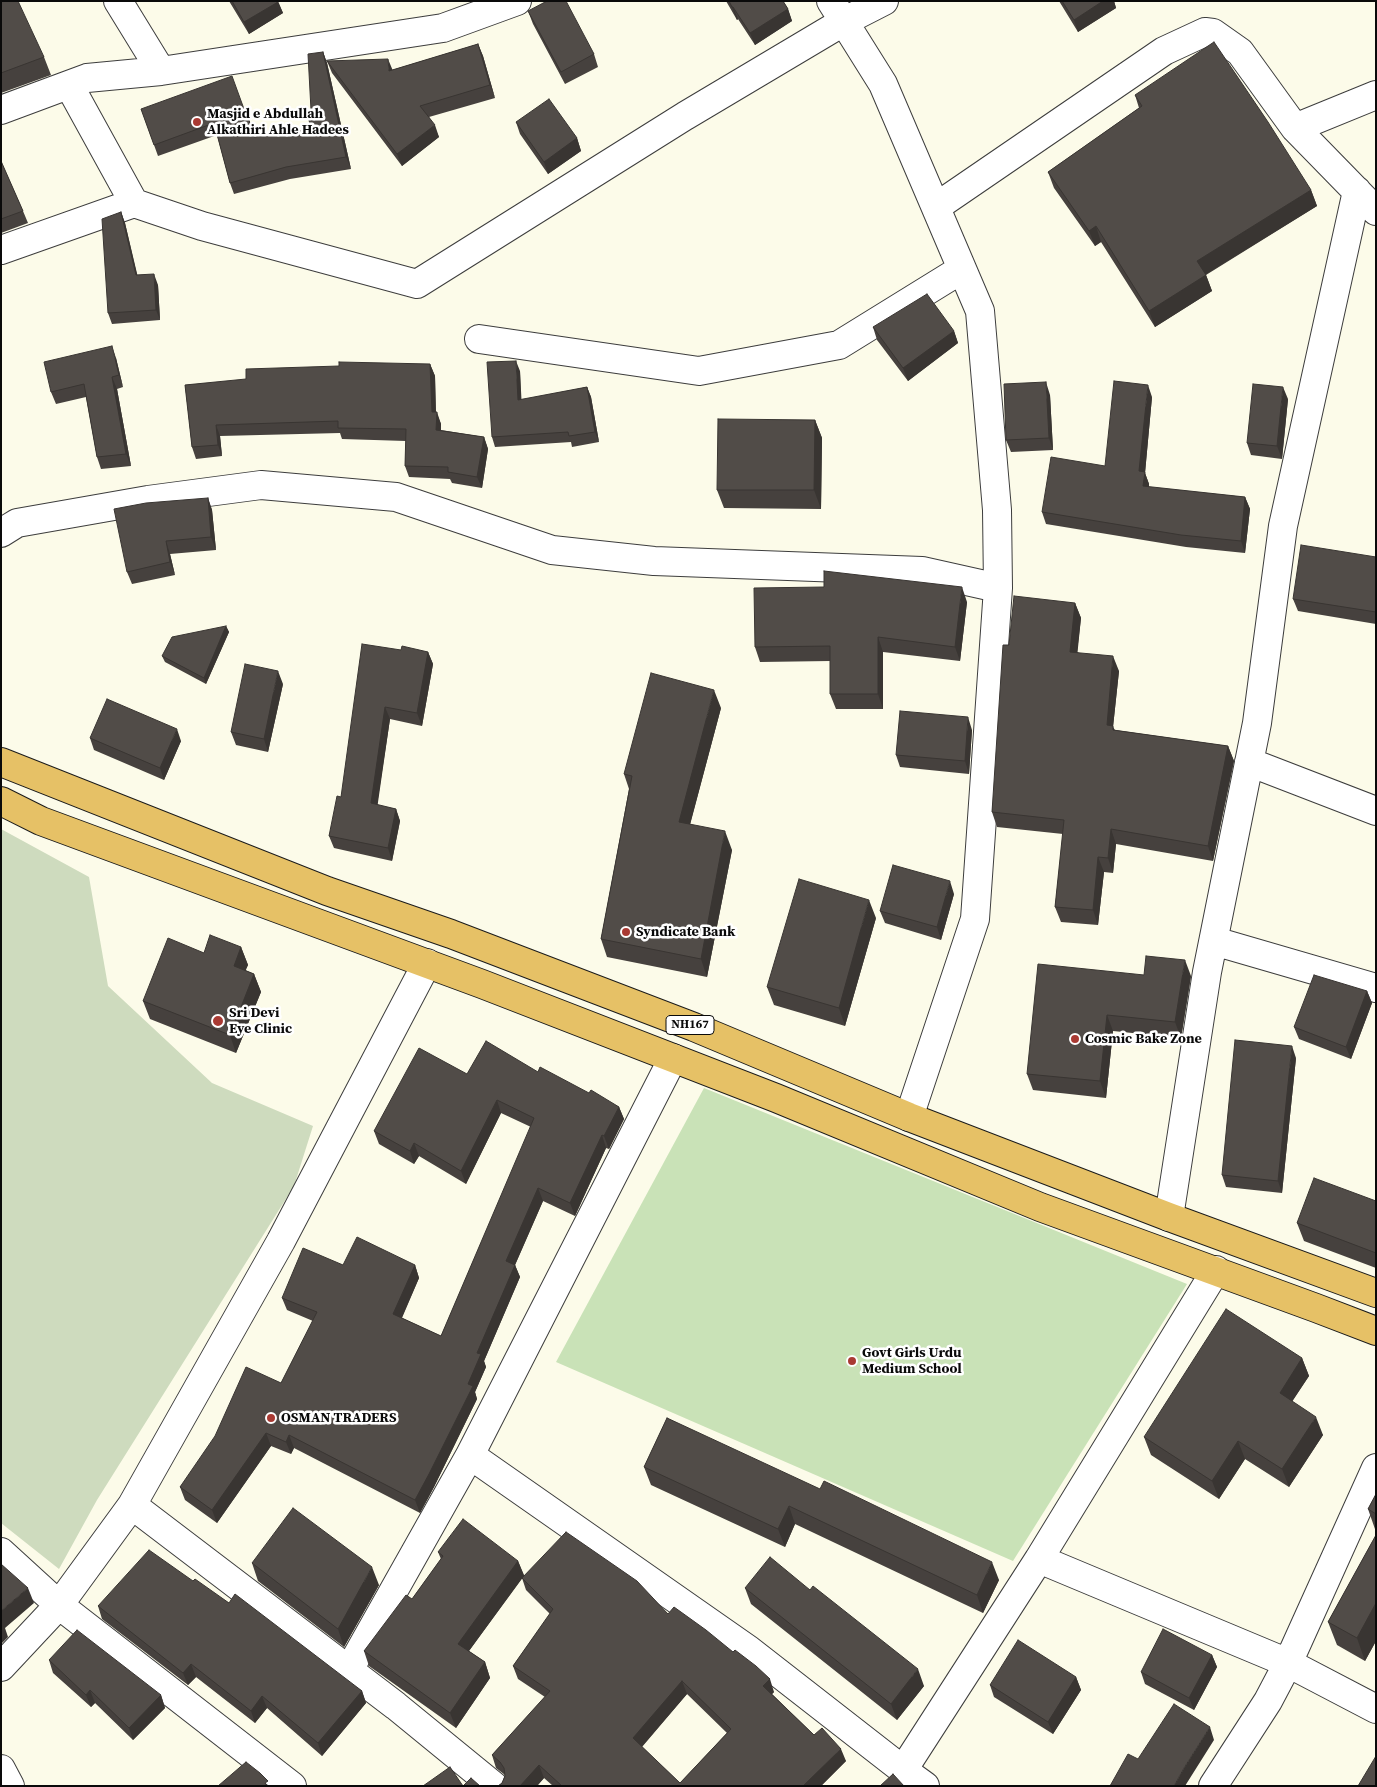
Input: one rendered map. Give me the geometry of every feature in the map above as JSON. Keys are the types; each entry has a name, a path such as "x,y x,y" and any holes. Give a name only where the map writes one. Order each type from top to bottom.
{"highway":[{"name":"NH167","path":"1,762 327,891 450,934 694,1027 909,1117 1169,1217 1376,1293"},
{"name":"NH167","path":"1,801 50,824 427,963 776,1098 1040,1206 1376,1331"}],"street":[{"path":"118,1 161,71"},
{"path":"1,110 87,78 161,71 443,28 517,1"},
{"path":"1,250 134,203 202,226 417,284 685,116 837,11 884,1"},
{"path":"837,11 883,84 980,311 997,510 998,588 975,919 909,1117"},
{"path":"936,207 1164,51 1205,32 1214,33 1240,52 1296,128 1376,212"},
{"path":"69,85 134,203"},
{"path":"1296,128 1376,95"},
{"path":"1169,1217 1214,941 1257,723 1284,526 1357,190"},
{"path":"479,338 698,371 839,345 962,269"},
{"path":"1,533 18,524 148,500 261,486 396,497 552,550 654,561 922,571 998,588"},
{"path":"1249,762 1376,812"},
{"path":"1214,941 1376,988"},
{"path":"1,1667 58,1605 132,1505 281,1241 427,963"},
{"path":"349,1670 470,1455 673,1058"},
{"path":"903,1770 1039,1559 1216,1270"},
{"path":"470,1455 750,1650 925,1786"},
{"path":"1213,1786 1268,1701 1288,1662 1376,1468"},
{"path":"132,1505 396,1706 494,1786"},
{"path":"1,1552 58,1605 292,1786"},
{"path":"1039,1559 1288,1662 1376,1709"},
{"path":"1,1769 10,1786"}],"green space":[{"path":"1,829 89,877 108,986 212,1083 313,1126 294,1186 97,1500 59,1569 1,1523"},
{"path":"704,1088 1187,1284 1013,1561 556,1362"}],"building":[{"path":"1,1 18,1 44,57 1,73"},
{"path":"232,1 278,1 278,2 244,22"},
{"path":"547,1 566,1 594,54 561,72 528,11"},
{"path":"729,1 783,1 788,9 750,33"},
{"path":"1062,1 1103,1 1074,20"},
{"path":"1214,42 1311,190 1197,261 1206,275 1149,311 1096,226 1089,231 1048,172 1142,106 1135,95"},
{"path":"478,44 490,85 420,106 435,125 397,154 327,61 388,59 389,71"},
{"path":"323,52 346,157 286,167 230,183 214,123 154,145 141,109 232,76 254,137 311,129 307,111 311,110 308,54"},
{"path":"549,99 577,138 544,162 516,122"},
{"path":"1,161 23,211 1,219"},
{"path":"121,212 136,275 154,274 156,310 108,313 102,219"},
{"path":"927,294 954,331 903,368 873,327"},
{"path":"112,346 119,375 112,377 126,454 97,457 84,384 51,392 44,362"},
{"path":"516,361 518,400 587,387 595,432 569,436 568,432 492,437 487,362"},
{"path":"339,362 430,364 432,412 437,412 436,430 484,437 477,477 448,472 448,467 405,466 406,429 338,428 338,421 216,425 218,445 192,447 185,385 246,379 246,369 339,366"},
{"path":"1114,381 1148,385 1139,471 1145,472 1143,486 1245,497 1241,541 1181,535 1042,512 1051,457 1105,466"},
{"path":"1046,382 1049,438 1006,440 1004,384"},
{"path":"1253,384 1283,387 1277,446 1247,443"},
{"path":"718,419 815,420 814,490 717,490"},
{"path":"208,498 211,537 166,541 170,562 127,572 114,509 146,503"},
{"path":"1301,545 1376,557 1376,612 1293,599"},
{"path":"824,571 962,587 955,647 878,637 878,694 830,694 830,646 755,647 754,588 824,587"},
{"path":"1014,596 1075,603 1070,652 1113,656 1107,725 1113,726 1113,730 1228,746 1208,846 1111,829 1108,858 1098,857 1093,910 1055,907 1064,820 992,812 1003,645 1009,645"},
{"path":"226,626 204,678 162,656 172,637"},
{"path":"362,644 401,650 402,646 428,652 417,713 385,707 371,803 396,809 388,848 329,836 337,796 341,797"},
{"path":"245,664 278,671 264,739 231,732"},
{"path":"651,673 714,690 679,822 725,831 701,959 601,939 632,776 624,774"},
{"path":"107,699 177,729 160,768 90,738"},
{"path":"900,711 968,717 965,761 896,755"},
{"path":"893,865 950,881 937,927 880,911"},
{"path":"799,879 869,900 839,1008 767,987"},
{"path":"210,935 241,947 234,966 254,974 230,1035 143,1001 168,938 204,953"},
{"path":"1146,956 1185,960 1175,1022 1107,1015 1100,1081 1027,1074 1038,964 1144,975"},
{"path":"1314,975 1367,991 1346,1047 1294,1027"},
{"path":"1235,1040 1292,1046 1278,1181 1222,1175"},
{"path":"486,1041 538,1072 540,1067 589,1093 591,1090 619,1107 604,1136 602,1135 570,1203 538,1188 506,1261 515,1265 477,1353 481,1354 468,1384 473,1386 415,1500 289,1435 286,1442 266,1433 212,1510 180,1487 215,1436 246,1367 281,1383 317,1312 282,1298 303,1248 343,1265 357,1237 415,1265 393,1314 441,1336 534,1118 497,1100 461,1171 414,1143 410,1151 374,1131 419,1048 467,1074"},
{"path":"1314,1178 1376,1201 1376,1253 1297,1223"},
{"path":"1226,1309 1302,1358 1280,1393 1316,1417 1282,1469 1238,1441 1212,1481 1144,1437"},
{"path":"667,1418 820,1489 824,1481 992,1562 977,1595 789,1506 778,1529 644,1467"},
{"path":"1376,1494 1376,1514 1368,1509"},
{"path":"293,1508 372,1567 338,1629 252,1563"},
{"path":"463,1519 518,1561 458,1644 485,1662 450,1713 364,1651 406,1595 412,1599 443,1556 438,1552"},
{"path":"566,1532 637,1581 668,1614 674,1607 733,1652 735,1650 756,1666 770,1679 763,1686 814,1735 822,1728 841,1749 803,1786 562,1786 539,1765 520,1786 498,1786 502,1783 505,1776 504,1768 492,1755 550,1691 513,1666 553,1609 522,1578","holes":["682,1681 731,1729 680,1783 633,1738"]},
{"path":"1376,1535 1376,1603 1357,1638 1328,1622"},
{"path":"149,1550 193,1581 195,1579 229,1603 235,1594 362,1691 318,1743 262,1696 251,1711 191,1664 183,1673 98,1606"},
{"path":"770,1557 810,1590 813,1586 918,1669 891,1704 745,1588"},
{"path":"1,1564 28,1588 1,1611"},
{"path":"1163,1629 1212,1655 1189,1698 1141,1672"},
{"path":"77,1630 161,1695 129,1728 90,1690 86,1695 49,1660"},
{"path":"1018,1640 1076,1677 1048,1722 990,1685"},
{"path":"1174,1704 1210,1727 1174,1786 1110,1786 1128,1754 1138,1759"},
{"path":"1376,1756 1376,1786 1358,1786"},
{"path":"246,1762 268,1781 265,1783 267,1786 218,1786"},
{"path":"450,1767 463,1786 423,1786"},
{"path":"893,1774 904,1786 880,1786"},
{"path":"471,1778 480,1786 463,1786"}],"place":[{"name":"Masjid e Abdullah Alkathiri Ahle Hadees","path":"197,122"},
{"name":"Syndicate Bank","path":"626,932"},
{"name":"Sri Devi Eye Clinic","path":"218,1021"},
{"name":"Cosmic Bake Zone","path":"1075,1039"},
{"name":"Govt Girls Urdu Medium School","path":"852,1361"},
{"name":"OSMAN TRADERS","path":"271,1418"}]}
